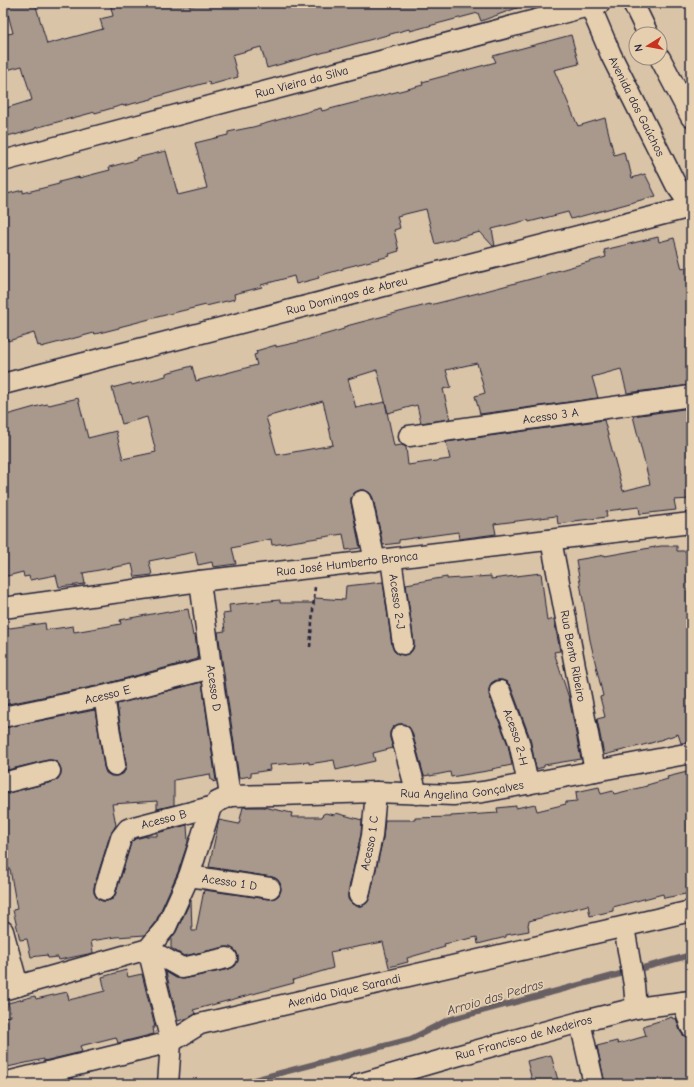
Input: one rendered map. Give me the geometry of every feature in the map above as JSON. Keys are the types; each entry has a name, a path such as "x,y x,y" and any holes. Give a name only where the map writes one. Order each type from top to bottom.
{"street":[{"path":"633,3 644,26"},
{"name":"Rua Vieira da Silva","path":"3,161 593,4"},
{"name":"Avenida dos Gaúchos","path":"593,4 611,55 676,185 691,206"},
{"path":"664,66 691,117"},
{"name":"Rua Domingos de Abreu","path":"3,384 691,206"},
{"name":"Acesso 3 A","path":"409,436 691,396"},
{"name":"Acesso 2-J","path":"362,501 383,560 403,644"},
{"name":"Rua José Humberto Bronca","path":"3,608 200,581 691,523"},
{"name":"Rua Bento Ribeiro","path":"551,540 595,771"},
{"name":"Acesso D","path":"200,581 230,796"},
{"name":"Acesso E","path":"3,717 104,696 211,668"},
{"name":"Acesso 2-H","path":"500,691 519,742 528,784"},
{"path":"104,696 115,765"},
{"path":"401,735 417,794"},
{"name":"Rua Angelina Gonçalves","path":"230,796 376,792 453,795 483,792 691,753"},
{"path":"3,783 50,771"},
{"name":"Acesso 1 C","path":"359,894 372,836 376,792"},
{"name":"Acesso B","path":"105,890 121,838 128,829 211,807 217,802 230,796"},
{"path":"3,931 10,988 148,949 166,926 189,876 211,807"},
{"name":"Acesso 1 D","path":"189,876 270,888"},
{"name":"Avenida Dique Sarandi","path":"3,1083 171,1042 200,1024 691,911"},
{"path":"624,927 634,985 636,1008"},
{"path":"148,949 182,968 227,958"},
{"path":"148,949 171,1042 168,1084"},
{"path":"687,1002 691,1027"},
{"name":"Rua Francisco de Medeiros","path":"359,1084 404,1078 580,1022 636,1008 687,1002"},
{"path":"580,1022 594,1084"}],"path":[{"path":"310,647 316,568"}],"building":[{"path":"5,3 35,3 47,44 103,29 100,19 113,16 110,3 188,3 189,6 203,3 525,3 525,5 481,21 478,13 410,31 409,29 267,68 261,47 232,55 238,77 210,85 209,82 152,99 95,112 35,128 15,135 3,137 3,109 32,100 22,66 3,71 3,35 13,33"},
{"path":"571,35 579,64 554,70 578,126 605,118 614,155 624,152 632,178 645,174 656,196 571,219 568,212 529,222 528,220 492,229 495,246 493,246 480,232 435,244 426,209 397,216 400,228 394,230 399,251 389,254 390,256 343,268 318,276 319,278 296,284 294,276 261,285 262,287 234,294 235,299 177,312 41,347 40,345 38,346 34,333 8,341 3,322 3,307 8,306 3,287 3,195 23,190 23,193 59,184 59,182 110,170 109,167 136,160 136,158 166,151 178,195 207,188 195,143 228,135 228,132 253,127 321,108 322,111 423,85 422,82 496,62 493,56"},
{"path":"658,237 659,242 674,238 682,269 691,266 691,385 627,393 621,369 592,377 598,398 480,414 475,396 485,393 477,363 446,370 451,387 443,389 450,419 421,423 417,405 388,413 377,370 348,379 356,408 385,402 394,446 402,445 406,447 408,465 450,459 446,442 604,420 623,491 650,484 633,416 691,408 691,499 674,500 676,510 640,514 639,507 606,511 607,517 558,524 556,516 494,524 496,534 459,539 458,532 399,540 399,543 383,545 373,498 370,493 365,490 360,490 354,493 351,498 351,503 360,548 346,550 343,534 272,545 271,539 232,548 236,564 213,567 212,562 198,565 195,552 149,561 152,575 135,577 132,564 83,573 85,584 59,587 56,575 30,580 29,576 24,577 23,572 3,577 3,416 42,405 49,405 78,398 88,438 116,431 123,459 156,452 147,417 122,424 112,388 131,383 132,385 166,376 166,373 192,366 196,381 257,365 254,355 257,354 256,351 276,345 276,347 299,342 344,329 344,327 350,325 546,275 606,257 604,250","holes":["323,401 333,445 277,455 266,417"]},
{"path":"661,546 677,546 677,551 691,551 691,742 681,743 678,734 651,743 604,755 597,719 605,717 600,697 603,696 590,640 576,560"},
{"path":"541,573 547,621 554,619 560,651 554,652 569,698 581,759 544,765 544,767 536,769 530,738 511,687 507,682 496,680 491,683 489,695 508,745 512,765 492,769 493,770 451,777 450,772 424,776 412,732 409,727 404,724 398,724 393,727 390,732 393,748 373,753 375,761 336,770 334,760 309,764 309,762 269,765 270,770 251,773 251,776 239,778 218,632 225,631 223,614 230,613 229,605 280,600 280,603 314,603 315,598 345,600 346,586 383,582 392,646 394,651 398,654 404,655 410,653 413,649 414,643 406,584 447,577 447,579 491,576 491,579"},
{"path":"188,609 193,636 195,635 198,659 101,685 3,705 3,629 45,623 46,630 73,626 74,632 121,624 120,620 168,611 168,613"},
{"path":"202,682 216,781 213,782 213,780 211,780 210,774 174,780 174,805 157,809 157,801 112,804 116,825 110,835 94,887 94,893 97,898 102,901 113,899 131,843 135,839 147,836 157,836 157,833 187,825 188,842 178,872 156,921 145,935 116,937 91,941 93,953 59,960 58,957 48,958 47,955 31,957 27,939 20,940 13,910 17,909 10,869 7,869 3,850 3,794 53,782 58,779 61,774 61,769 58,763 53,760 48,760 3,771 3,728 95,710 106,773 111,776 117,776 123,774 126,769 126,764 117,704"},
{"path":"691,771 691,893 664,898 663,894 613,907 613,911 590,916 588,905 529,921 529,931 506,935 506,937 478,944 477,937 444,944 445,947 407,958 408,962 389,967 383,942 330,952 333,968 293,980 294,983 193,1010 196,1014 178,1021 166,972 176,978 184,979 229,969 235,966 238,961 236,951 230,947 184,956 171,948 171,939 176,932 191,900 192,931 196,931 204,890 268,899 275,898 279,895 281,890 280,883 277,879 272,877 209,867 219,820 239,824 243,807 263,807 292,813 291,817 322,817 325,813 335,815 336,813 362,820 361,834 348,899 356,906 362,906 367,903 370,897 383,838 385,820 415,820 415,818 498,813 497,808 516,806 516,808 535,804 537,811 566,804 566,802 577,801 576,792 599,787 601,794 613,791 614,794 647,786 668,779 667,777"},
{"path":"126,970 128,977 142,974 155,1027 153,1027 154,1034 118,1043 116,1037 80,1046 82,1052 44,1061 44,1059 3,1068 3,1017 11,1016 8,1003 35,996 36,999 67,992 69,1000 105,991 102,977"},
{"path":"672,1017 673,1019 676,1018 680,1031 684,1036 689,1038 691,1044 691,1075 687,1077 689,1084 605,1084 597,1046 617,1041 618,1044 646,1036 643,1026"},
{"path":"551,1055 559,1084 533,1084 527,1061"},
{"path":"73,1078 75,1084 49,1084"}],"waterway":[{"name":"Arroio das Pedras","path":"238,1084 411,1039 448,1020 691,955"}]}
